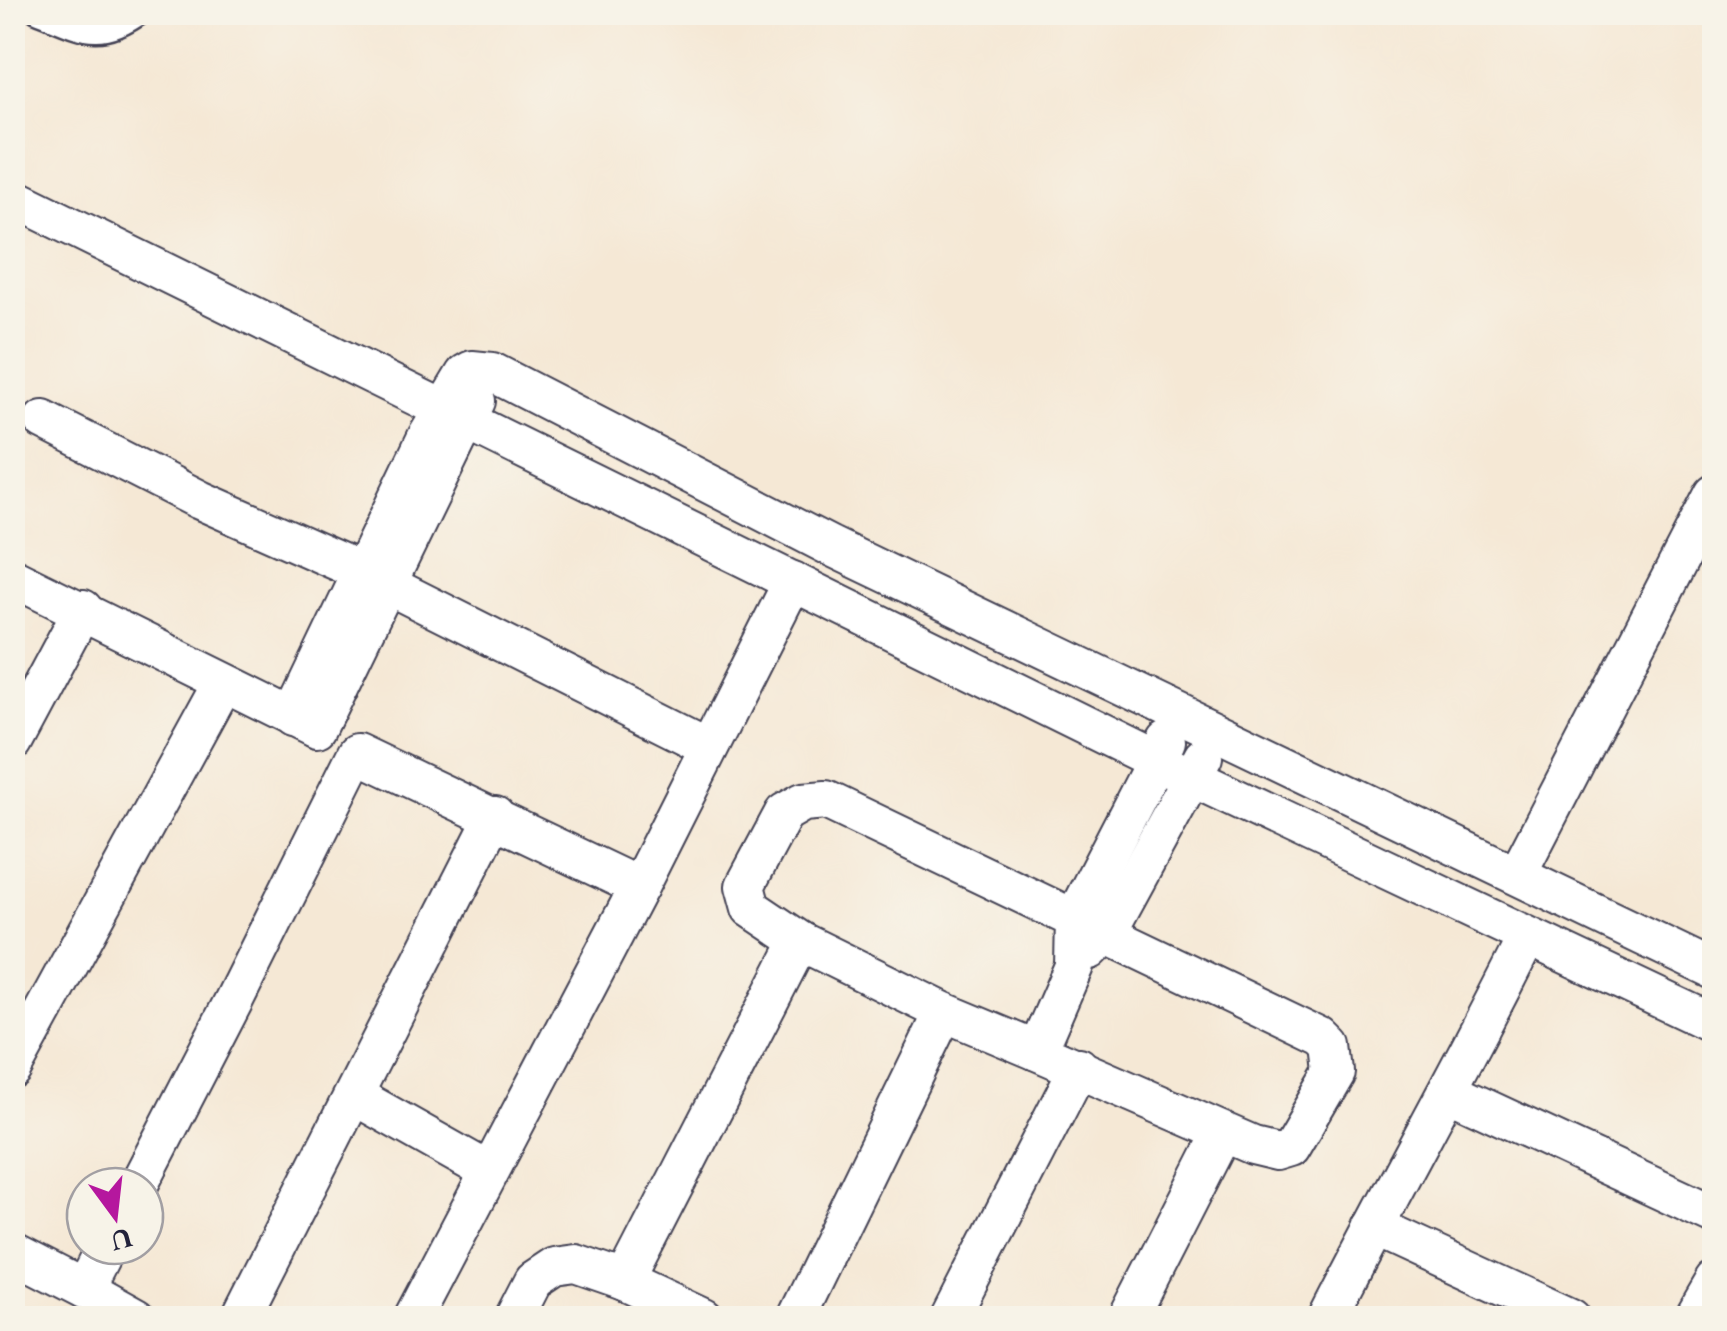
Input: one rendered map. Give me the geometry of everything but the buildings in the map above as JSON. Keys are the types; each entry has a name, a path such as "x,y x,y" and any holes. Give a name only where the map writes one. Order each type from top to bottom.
{"street":[{"path":"12,198 1155,760 1714,1024"},
{"path":"305,722 453,416 492,372 830,546 1714,970"},
{"path":"43,420 708,746"},
{"path":"1518,873 1714,494"},
{"path":"12,577 305,722 357,752 638,887"},
{"path":"413,1318 793,581"},
{"path":"12,742 83,610"},
{"path":"12,1069 223,683"},
{"path":"1038,1051 1155,760 1181,714"},
{"path":"1091,925 1192,776 1217,731"},
{"path":"148,1166 357,752"},
{"path":"812,799 826,800 1091,925 1322,1038 1332,1047 1336,1063 1328,1089 1291,1147 1278,1152 1266,1150 1222,1134 1079,1067 944,1012 800,942 752,908 745,886 784,813 812,799"},
{"path":"240,1318 495,816"},
{"path":"1327,1318 1450,1092 1527,937"},
{"path":"625,1281 800,942"},
{"path":"795,1318 944,1012"},
{"path":"950,1318 1079,1067"},
{"path":"1450,1092 1714,1216"},
{"path":"355,1096 488,1171"},
{"path":"1128,1318 1222,1134"},
{"path":"1374,1226 1499,1303 1571,1318"},
{"path":"14,1257 136,1318"},
{"path":"514,1318 533,1282 554,1266 576,1264 625,1281 704,1318"},
{"path":"84,1289 96,1266"},
{"path":"1694,1318 1714,1282"}],"lane":[{"path":"37,12 90,34 120,30 143,12"}]}
